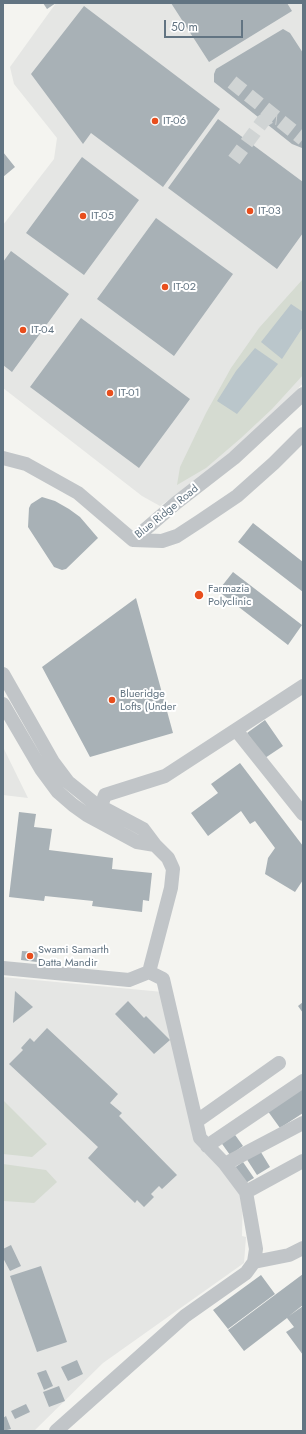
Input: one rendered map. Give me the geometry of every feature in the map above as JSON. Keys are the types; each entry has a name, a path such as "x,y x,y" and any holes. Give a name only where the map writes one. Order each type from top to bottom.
{"street":[{"name":"Blue Ridge Road","path":"133,540 176,503 234,458 286,412 303,394"},
{"name":"Blue Ridge Road","path":"133,540 162,541 177,536 200,522 237,496 274,463 303,434"},
{"path":"3,458 26,464 78,493 133,540"},
{"path":"3,674 61,773 82,794 100,806 143,829 155,845 168,858 173,869 171,888 149,972"},
{"path":"96,820 105,795 165,776 303,686"},
{"path":"3,704 49,782 73,805 96,820 137,842 155,845"},
{"path":"236,730 303,814"},
{"path":"3,968 129,980 149,972 163,979 200,1138 225,1164 246,1192 256,1249 254,1262 246,1273 185,1316 56,1431"},
{"path":"197,1122 279,1063"},
{"path":"207,1146 303,1081"},
{"path":"225,1164 303,1123"},
{"path":"246,1192 303,1161"},
{"path":"254,1262 289,1254 303,1248"}],"shaded area":[{"path":"56,3 303,3 303,383 284,404 215,467 160,506 142,496 3,388 3,225 54,159 57,138 14,84 10,67"},
{"path":"303,279 303,375 272,409 241,438 206,468 177,485 180,467 206,413 231,368 259,328"},
{"path":"291,304 303,312 303,327 282,359 261,342"},
{"path":"255,348 278,364 237,414 217,401 236,371"},
{"path":"3,747 28,798 3,795"},
{"path":"3,977 163,992 198,1144 243,1193 242,1236 246,1237 244,1263 103,1363 34,1431 3,1431"},
{"path":"4,1101 47,1144 32,1157 3,1154"},
{"path":"3,1164 46,1170 57,1182 34,1203 3,1201"}],"building":[{"path":"43,3 56,3 47,9"},
{"path":"171,3 287,3 292,11 209,62"},
{"path":"84,6 220,109 163,187 91,133 83,144 31,74"},
{"path":"283,29 290,33 303,53 302,148 292,144 214,82 214,74 216,69"},
{"name":"IT-03","path":"218,119 303,182 303,233 277,269 168,188"},
{"path":"3,152 15,167 3,177"},
{"name":"IT-05","path":"82,157 139,200 84,275 26,233"},
{"name":"IT-02","path":"156,218 233,274 174,356 97,299"},
{"name":"IT-04","path":"11,251 69,294 12,372 3,365 3,262"},
{"name":"IT-01","path":"81,318 190,399 139,468 30,387"},
{"path":"42,497 55,501 80,517 98,538 66,569 62,570 54,567 28,527 29,508 31,504"},
{"path":"253,523 303,562 303,592 238,542"},
{"path":"233,572 302,625 288,645 218,591"},
{"name":"Blueridge Lofts (Under","path":"136,598 173,733 90,757 42,667"},
{"path":"265,720 283,746 265,758 247,733"},
{"path":"240,763 303,846 303,880 295,892 265,874 268,858 275,848 255,821 250,824 241,811 208,836 191,813 218,793 211,784"},
{"path":"19,812 36,814 34,827 52,829 49,850 113,858 112,869 152,873 149,901 143,900 142,912 92,906 93,901 45,896 44,901 9,897"},
{"name":"Swami Samarth Datta Mandir","path":"22,951 38,952 37,962 21,960"},
{"path":"15,991 33,1007 13,1023"},
{"path":"128,1001 144,1018 146,1016 170,1040 154,1054 115,1014"},
{"path":"303,1002 303,1013 298,1006"},
{"path":"47,1028 118,1094 110,1103 122,1113 119,1116 177,1175 162,1189 159,1186 151,1194 154,1197 144,1207 137,1200 135,1203 88,1158 98,1147 9,1064 23,1050 21,1048 30,1038 34,1042"},
{"path":"303,1086 303,1113 280,1128 267,1110"},
{"path":"233,1132 243,1146 230,1155 220,1141"},
{"path":"259,1149 270,1167 257,1175 246,1158"},
{"path":"243,1162 254,1178 244,1184 234,1168"},
{"path":"11,1245 21,1266 10,1271 3,1258 3,1249"},
{"path":"41,1266 67,1342 37,1352 10,1276"},
{"path":"303,1274 303,1305 289,1316 303,1306 303,1355 286,1332 294,1327 287,1318 244,1351 228,1330"},
{"path":"261,1275 275,1294 228,1329 213,1310"},
{"path":"77,1360 83,1374 68,1381 61,1367"},
{"path":"46,1370 53,1386 44,1390 37,1373"},
{"path":"59,1386 65,1401 49,1407 43,1392"},
{"path":"26,1404 30,1412 15,1419 11,1411"},
{"path":"6,1416 11,1429 3,1431 3,1418"}],"tunnel":[{"path":"232,82 303,139"},
{"path":"234,160 263,121 269,117 277,118"}],"place":[{"name":"IT-06","path":"155,121"},
{"name":"IT-03","path":"250,211"},
{"name":"IT-05","path":"83,216"},
{"name":"IT-02","path":"165,287"},
{"name":"IT-04","path":"23,330"},
{"name":"IT-01","path":"110,393"},
{"name":"Farmazia Polyclinic","path":"199,595"},
{"name":"Blueridge Lofts (Under","path":"112,700"},
{"name":"Swami Samarth Datta Mandir","path":"30,956"}]}
